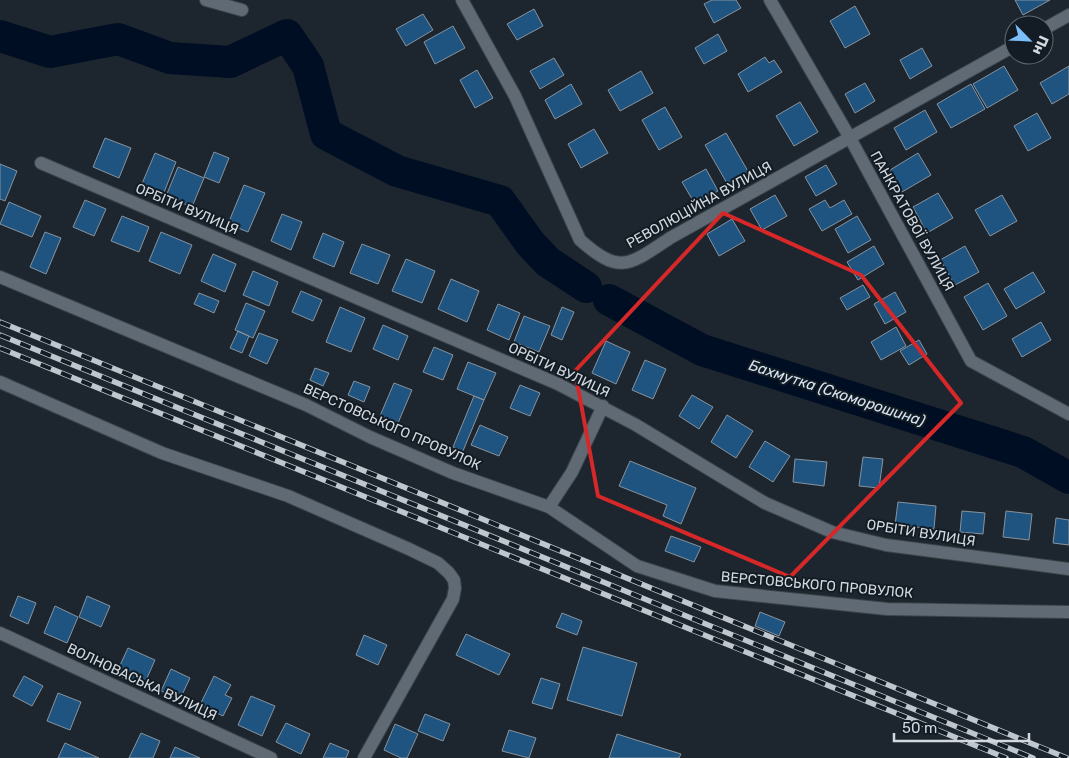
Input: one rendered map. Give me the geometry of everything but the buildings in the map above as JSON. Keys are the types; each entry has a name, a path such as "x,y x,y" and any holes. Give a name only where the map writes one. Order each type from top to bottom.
{"street":[{"path":"206,0 242,10"},
{"name":"РЕВОЛЮЦІЙНА ВУЛИЦЯ","path":"462,0 515,96 580,240 599,256 611,263 634,262 670,238 1004,52"},
{"name":"ПАНКРАТОВОЇ ВУЛИЦЯ","path":"770,0 850,138 971,361 1069,414"},
{"path":"1054,23 1069,15"},
{"name":"ОРБІТИ ВУЛИЦЯ","path":"41,163 558,384 603,406 765,502 832,532 886,545 1069,569"},
{"name":"ВЕРСТОВСЬКОГО ПРОВУЛОК","path":"0,277 306,405 370,437 453,473 549,507 637,566 715,591 888,609 1069,612"},
{"path":"0,382 162,453 297,500 438,563 454,580 456,588 453,599 364,758"},
{"path":"549,507 572,472 603,406"},
{"name":"ВОЛНОВАСЬКА ВУЛИЦЯ","path":"0,633 271,758"}],"highlighted area":[{"path":"723,213 861,275 961,403 790,577 598,496 575,371"}],"waterway":[{"name":"Бахмутка (Скоморошина)","path":"0,36 50,52 118,39 170,58 230,62 287,35 308,66 326,134 397,171 500,201 530,243 548,262 586,287"},
{"name":"Бахмутка (Скоморошина)","path":"609,300 702,350 1023,452 1069,478"}],"railway":[{"path":"0,322 1067,758"},
{"path":"0,335 1033,758"},
{"path":"0,348 1006,758"}]}
